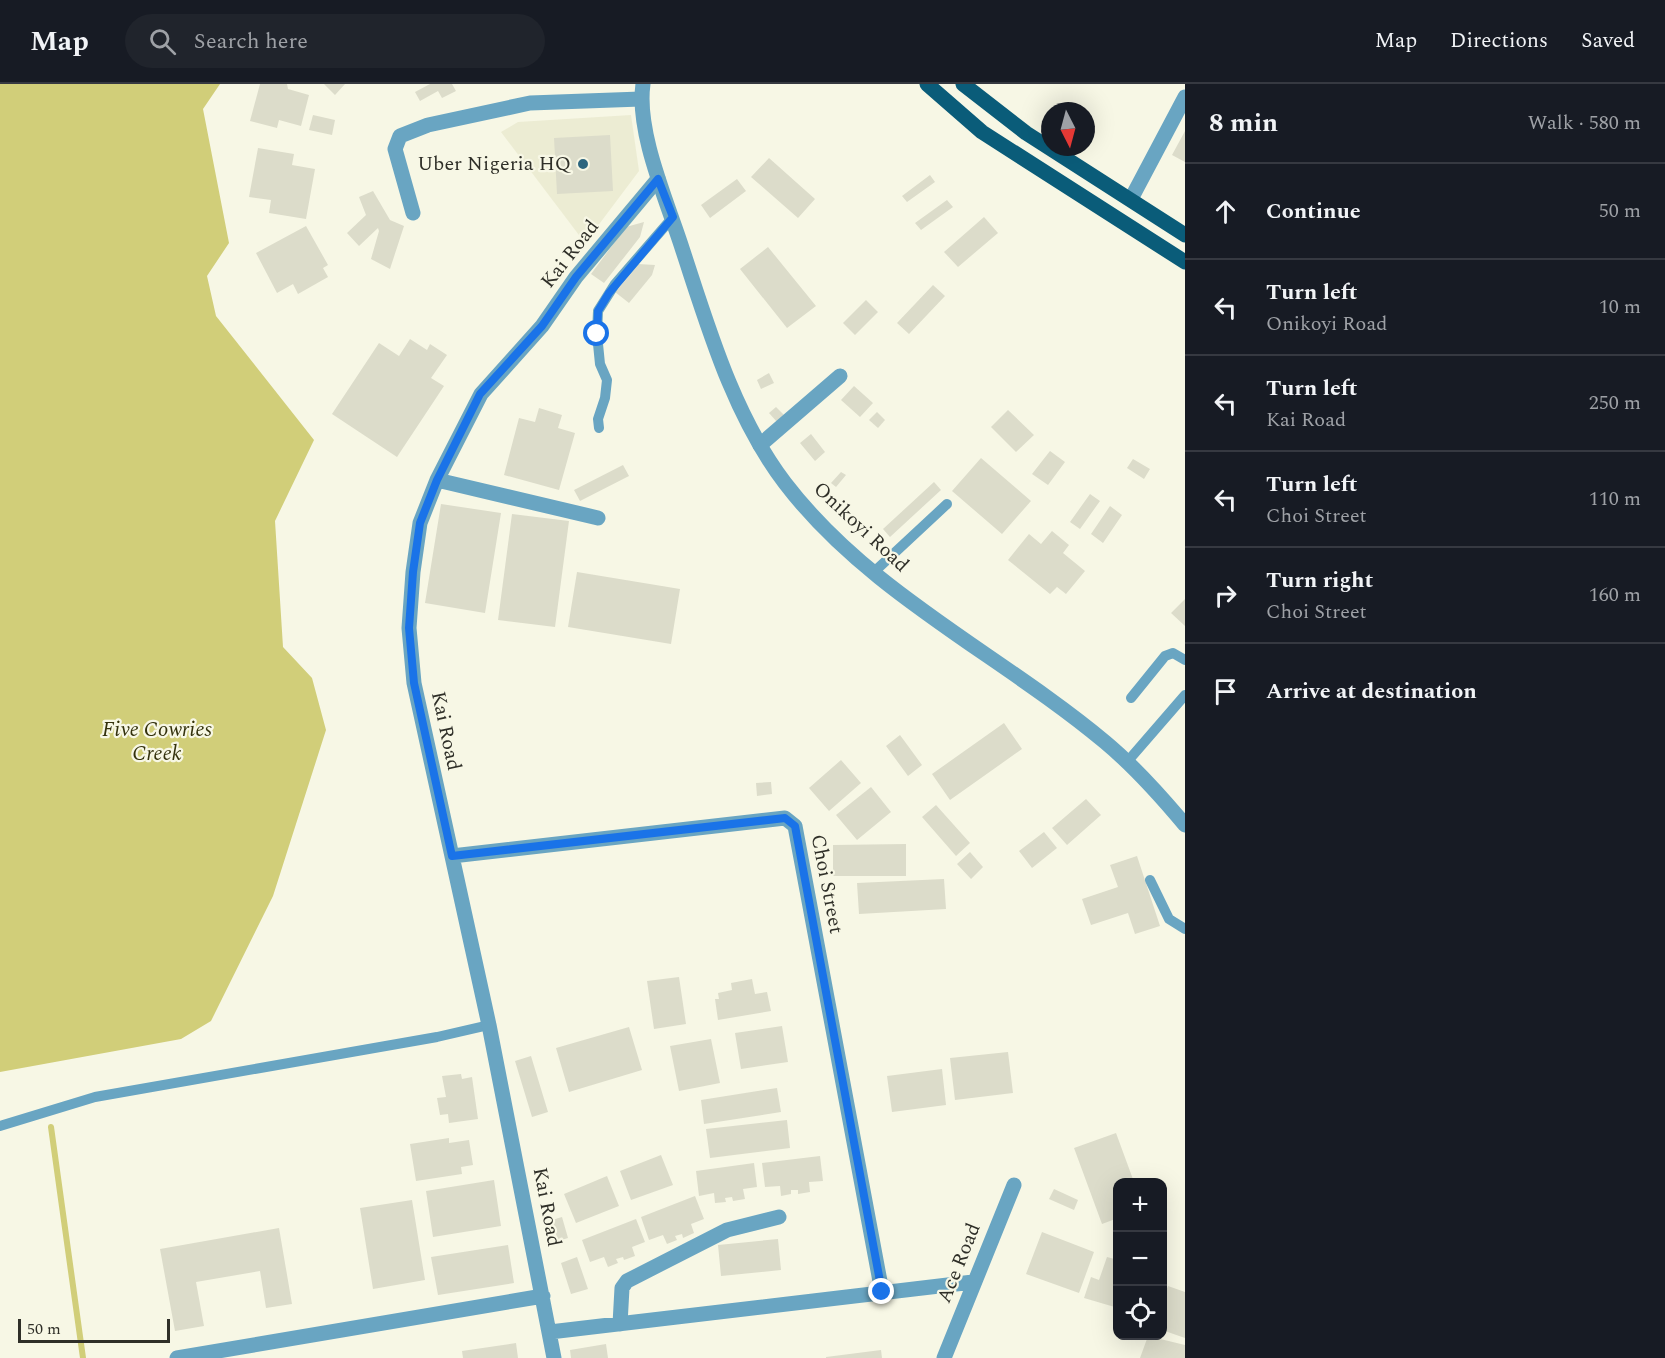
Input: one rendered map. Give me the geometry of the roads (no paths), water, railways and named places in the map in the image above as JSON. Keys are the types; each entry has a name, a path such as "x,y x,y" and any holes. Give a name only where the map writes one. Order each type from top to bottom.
{"main road":[{"path":"927,84 982,132 1185,262"},
{"path":"963,84 1026,133 1185,235"}],"street":[{"path":"413,213 395,149 400,136 428,125 530,103 642,92"},
{"name":"Onikoyi Road","path":"642,92 658,179 673,217 706,321 740,406 760,445 785,483 820,524 875,572 1103,741 1127,762 1185,825"},
{"path":"1131,199 1185,97"},
{"name":"Kai Road","path":"554,1358 489,1025 414,683 409,628 413,572 420,523 437,480 480,394 542,326 576,277 658,179"},
{"path":"760,445 840,376"},
{"path":"437,480 598,518"},
{"name":"Choi Street","path":"452,856 785,818 790,820 795,826 882,1292"},
{"name":"Ace Road","path":"945,1358 973,1282 1014,1185"},
{"path":"620,1324 622,1288 627,1281 727,1230 779,1217"},
{"path":"550,1332 973,1282"},
{"path":"177,1358 543,1296"}],"lane":[{"path":"599,428 598,419 605,398 607,380 600,364 598,311 615,284 673,217"},
{"path":"875,572 947,504"},
{"path":"1131,698 1165,656 1173,653 1185,660"},
{"path":"1127,762 1185,695"},
{"path":"1150,880 1169,920 1185,928"},
{"path":"0,1126 95,1097 437,1037 489,1025"}],"water":[{"name":"Five Cowries Creek","path":"0,84 220,84 203,109 229,243 207,276 216,316 314,440 275,521 283,647 312,678 326,730 273,896 211,1021 181,1039 0,1072"}],"waterway":[{"path":"51,1127 83,1358"}],"place":[{"name":"Uber Nigeria HQ","path":"583,164"}]}
